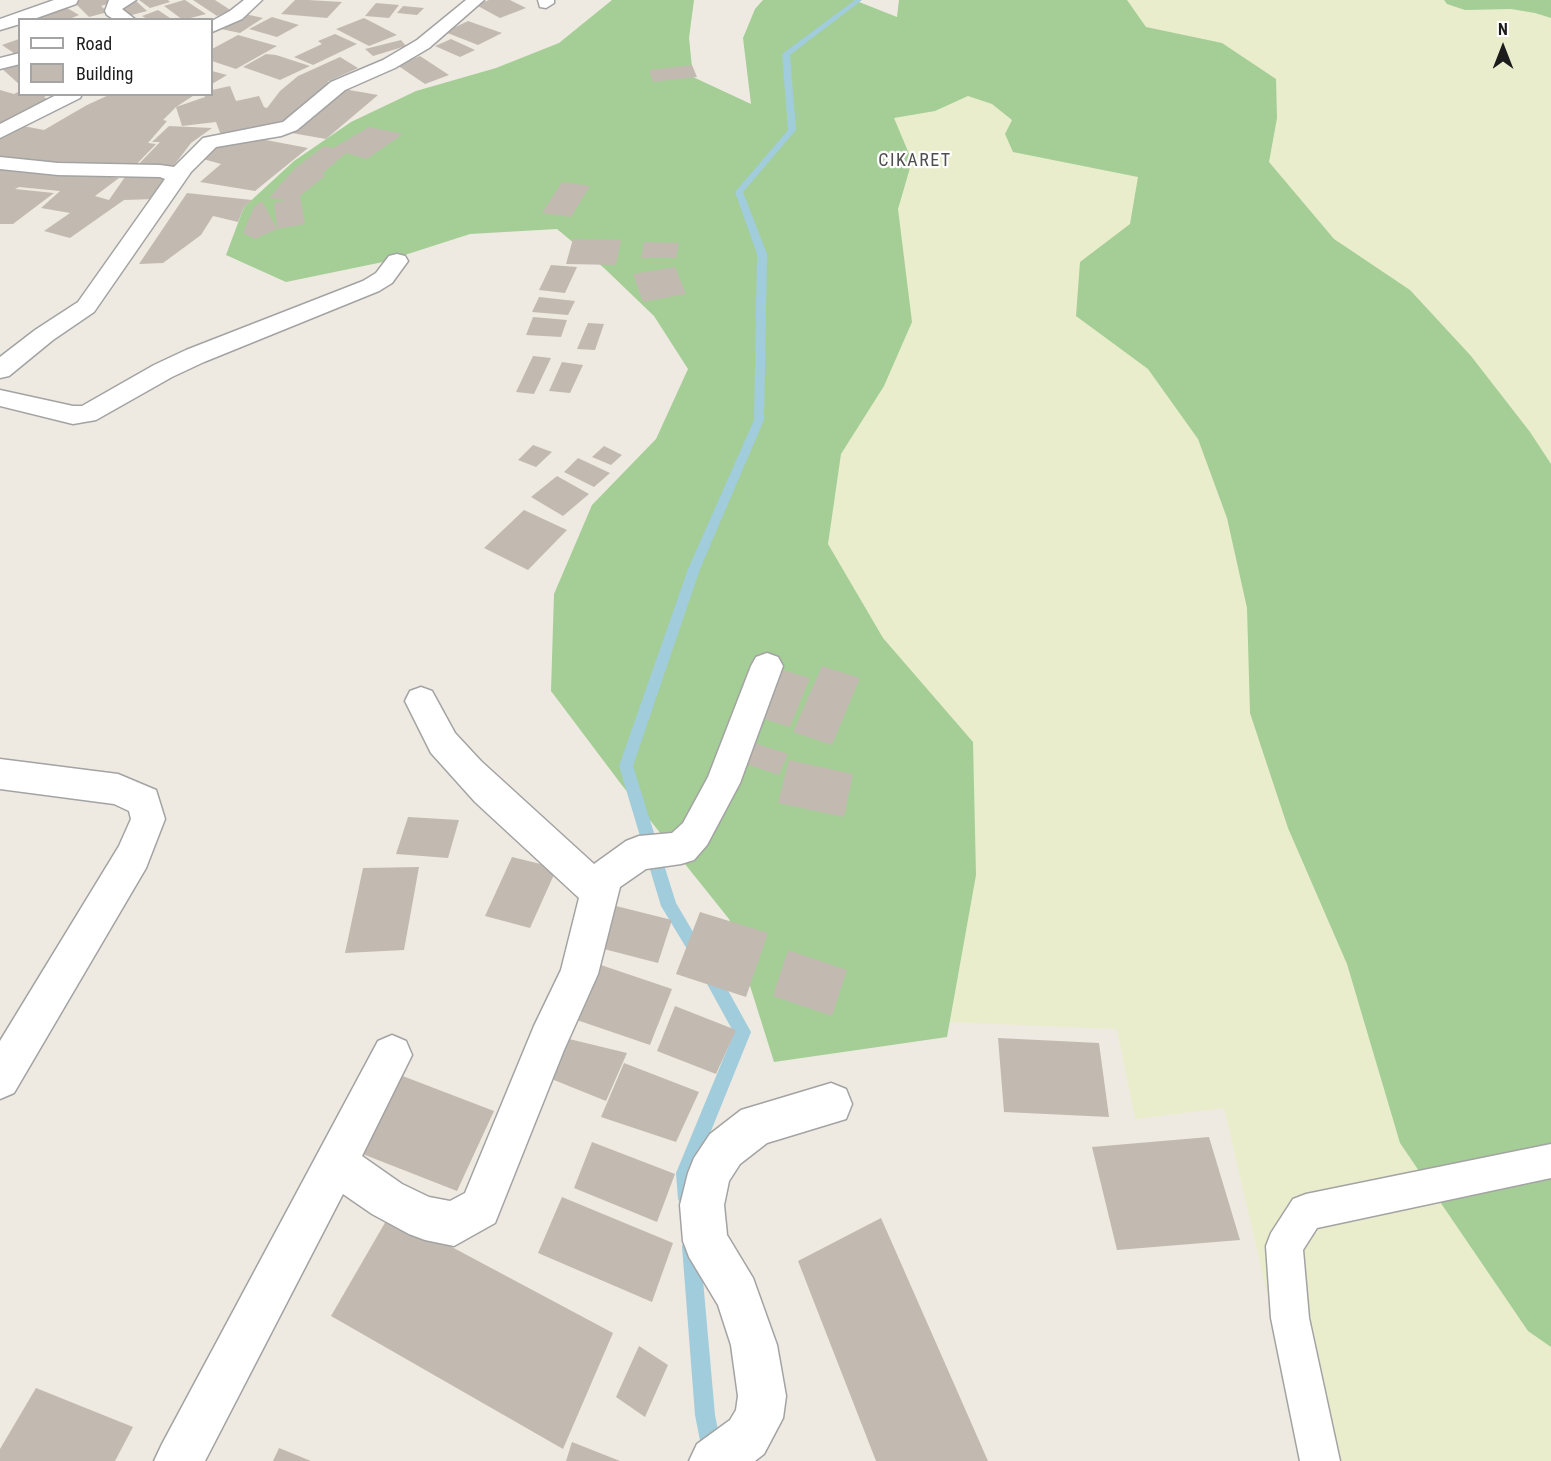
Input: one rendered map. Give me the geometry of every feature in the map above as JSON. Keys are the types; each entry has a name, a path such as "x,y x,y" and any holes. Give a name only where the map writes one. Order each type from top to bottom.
{"street":[{"path":"19,18 69,0"},
{"path":"125,18 113,11 115,4 128,0"},
{"path":"213,26 236,15 254,0"},
{"path":"0,370 44,334 86,307 177,178 190,161 210,142 281,130 290,126 338,86 389,64 423,44 476,0"},
{"path":"0,25 18,18"},
{"path":"0,64 18,59"},
{"path":"0,132 69,96"},
{"path":"0,163 58,169 160,171 168,172 177,178"},
{"path":"0,398 73,415 87,414 163,371 195,356 372,286 384,278 397,261"},
{"path":"336,1163 387,1199 425,1218 454,1224 480,1208 548,1040 579,974 603,884 629,858 639,853 681,848 695,834 723,783 767,666"},
{"path":"421,701 443,743 475,778 603,884"},
{"path":"0,774 118,789 144,801 148,819 133,856 0,1079"},
{"path":"179,1461 392,1055"},
{"path":"731,1449 759,1418 762,1396 754,1345 736,1294 705,1241 702,1205 709,1173 725,1149 756,1125 831,1104"}],"lane":[{"path":"1320,1461 1290,1318 1284,1246 1306,1212 1551,1161"}],"green space":[{"path":"612,0 694,0 689,38 693,77 751,104 743,38 755,9 763,0 854,0 897,17 899,0 1127,0 1146,27 1222,43 1276,79 1277,118 1269,162 1334,239 1410,290 1471,356 1530,432 1551,464 1551,1347 1528,1331 1400,1143 1347,964 1288,828 1250,713 1247,608 1227,518 1198,439 1148,369 1076,316 1080,262 1130,224 1138,177 1013,152 1005,134 1012,120 992,104 968,96 935,111 894,118 912,161 898,209 912,322 884,386 841,454 828,544 883,638 973,742 976,875 947,1037 774,1062 729,919 621,784 551,691 554,594 592,505 656,439 688,369 654,316 604,268 557,229 470,234 383,262 286,282 226,255 244,207 294,161 351,122 416,91 496,68 559,43"},
{"path":"1101,0 1551,0 1551,1461 1306,1461 1224,1108 1135,1119 1117,1029 874,1019 783,541 877,98"},
{"path":"1444,0 1551,0 1551,18 1511,9 1465,10 1447,4"}],"building":[{"path":"72,0 108,0 111,3 101,6 108,12 89,17"},
{"path":"135,0 147,11 128,16 117,5"},
{"path":"139,0 168,0 170,2 150,8"},
{"path":"185,0 206,14 180,18 164,6"},
{"path":"193,0 215,0 232,11 217,16"},
{"path":"295,0 342,2 327,18 281,14"},
{"path":"489,0 510,0 526,8 500,18 476,5"},
{"path":"376,3 399,5 389,18 365,16"},
{"path":"62,5 79,15 72,18 32,18 29,16"},
{"path":"403,6 424,8 417,15 397,13"},
{"path":"158,10 170,18 146,18 142,16"},
{"path":"245,14 263,18 240,33 221,29"},
{"path":"272,17 299,25 277,37 249,29"},
{"path":"364,18 397,35 369,46 336,29"},
{"path":"468,21 502,33 478,45 445,32"},
{"path":"335,34 357,44 313,65 294,57 322,44 318,41"},
{"path":"238,35 277,46 236,69 213,61 213,48"},
{"path":"18,39 18,56 2,45"},
{"path":"451,39 475,50 460,57 435,46"},
{"path":"401,40 406,46 373,56 365,49"},
{"path":"266,54 310,66 280,80 243,67"},
{"path":"420,56 449,75 425,84 397,65"},
{"path":"340,57 358,68 327,82 337,83 286,124 268,124 267,129 222,138 216,122 182,126 176,107 205,96 213,96 213,90 230,86 236,101 259,96 264,107 267,108 280,91 298,76"},
{"path":"18,61 18,83 0,67"},
{"path":"692,65 697,77 653,82 649,70"},
{"path":"213,71 227,75 213,83"},
{"path":"338,88 378,95 326,139 286,132"},
{"path":"0,90 14,94 18,92 18,96 46,96 44,97 51,101 0,124"},
{"path":"107,96 193,96 176,107 163,120 167,121 148,143 156,144 132,169 0,159 0,135 18,125 44,130"},
{"path":"169,126 212,128 191,143 172,168 134,169 160,142 152,142"},
{"path":"369,127 403,134 367,159 346,153 322,174 326,175 300,196 305,224 277,229 274,203 285,200 269,198 294,169 324,146 333,148"},
{"path":"250,137 308,148 255,191 200,182 221,164 203,159 220,145"},
{"path":"0,168 44,169 119,178 95,196 109,200 127,174 168,174 154,199 124,200 70,238 44,231 70,213 41,208 60,191 19,187 15,189 54,193 13,224 0,224"},
{"path":"562,182 590,186 571,217 542,213"},
{"path":"187,193 252,200 244,207 238,222 213,216 201,235 163,263 139,264"},
{"path":"262,201 277,229 255,239 243,233 254,207"},
{"path":"573,239 621,240 616,265 566,264"},
{"path":"644,242 679,243 676,258 641,258"},
{"path":"551,265 577,267 565,293 539,290"},
{"path":"675,267 686,294 643,302 633,274"},
{"path":"539,297 575,301 568,315 532,312"},
{"path":"533,317 567,320 561,337 526,335"},
{"path":"588,323 604,324 595,350 577,349"},
{"path":"533,356 551,358 534,394 516,392"},
{"path":"562,362 583,365 570,393 549,391"},
{"path":"533,445 552,452 536,467 518,460"},
{"path":"604,446 622,455 611,465 592,457"},
{"path":"578,458 610,473 594,487 564,472"},
{"path":"557,476 589,494 563,516 531,497"},
{"path":"524,510 567,530 528,570 484,548"},
{"path":"822,666 860,678 832,745 793,732"},
{"path":"773,667 810,678 790,727 751,715"},
{"path":"749,741 788,754 779,775 740,762"},
{"path":"789,760 853,774 844,817 778,803"},
{"path":"408,817 459,820 448,858 396,854"},
{"path":"512,857 557,868 530,928 485,916"},
{"path":"419,867 404,950 345,953 363,868"},
{"path":"616,906 672,920 658,963 600,948"},
{"path":"700,912 768,933 746,997 676,974"},
{"path":"788,950 847,970 832,1016 773,996"},
{"path":"595,963 672,989 650,1045 571,1018"},
{"path":"675,1006 736,1030 716,1074 657,1051"},
{"path":"565,1038 627,1053 606,1101 549,1078"},
{"path":"998,1038 1099,1043 1109,1117 1004,1112"},
{"path":"624,1063 699,1092 676,1142 601,1117"},
{"path":"400,1075 494,1111 457,1191 360,1153"},
{"path":"1209,1137 1240,1240 1117,1250 1092,1147"},
{"path":"592,1142 675,1174 657,1222 574,1188"},
{"path":"562,1197 673,1243 652,1302 538,1253"},
{"path":"390,1214 613,1333 563,1449 331,1316"},
{"path":"881,1218 988,1461 876,1461 798,1261"},
{"path":"639,1346 668,1365 645,1417 616,1397"},
{"path":"36,1388 133,1427 115,1461 0,1461 0,1449"},
{"path":"572,1442 620,1461 566,1461"},
{"path":"279,1448 311,1461 273,1461"}],"waterway":[{"path":"698,954 669,906 626,766 694,569 759,420 762,254 739,192 792,130 786,54 859,0"},
{"path":"687,1199 685,1173 743,1032 709,973"},
{"path":"691,1246 705,1415 714,1461"}],"district":[{"name":"CIKARET","path":"915,161"}]}
